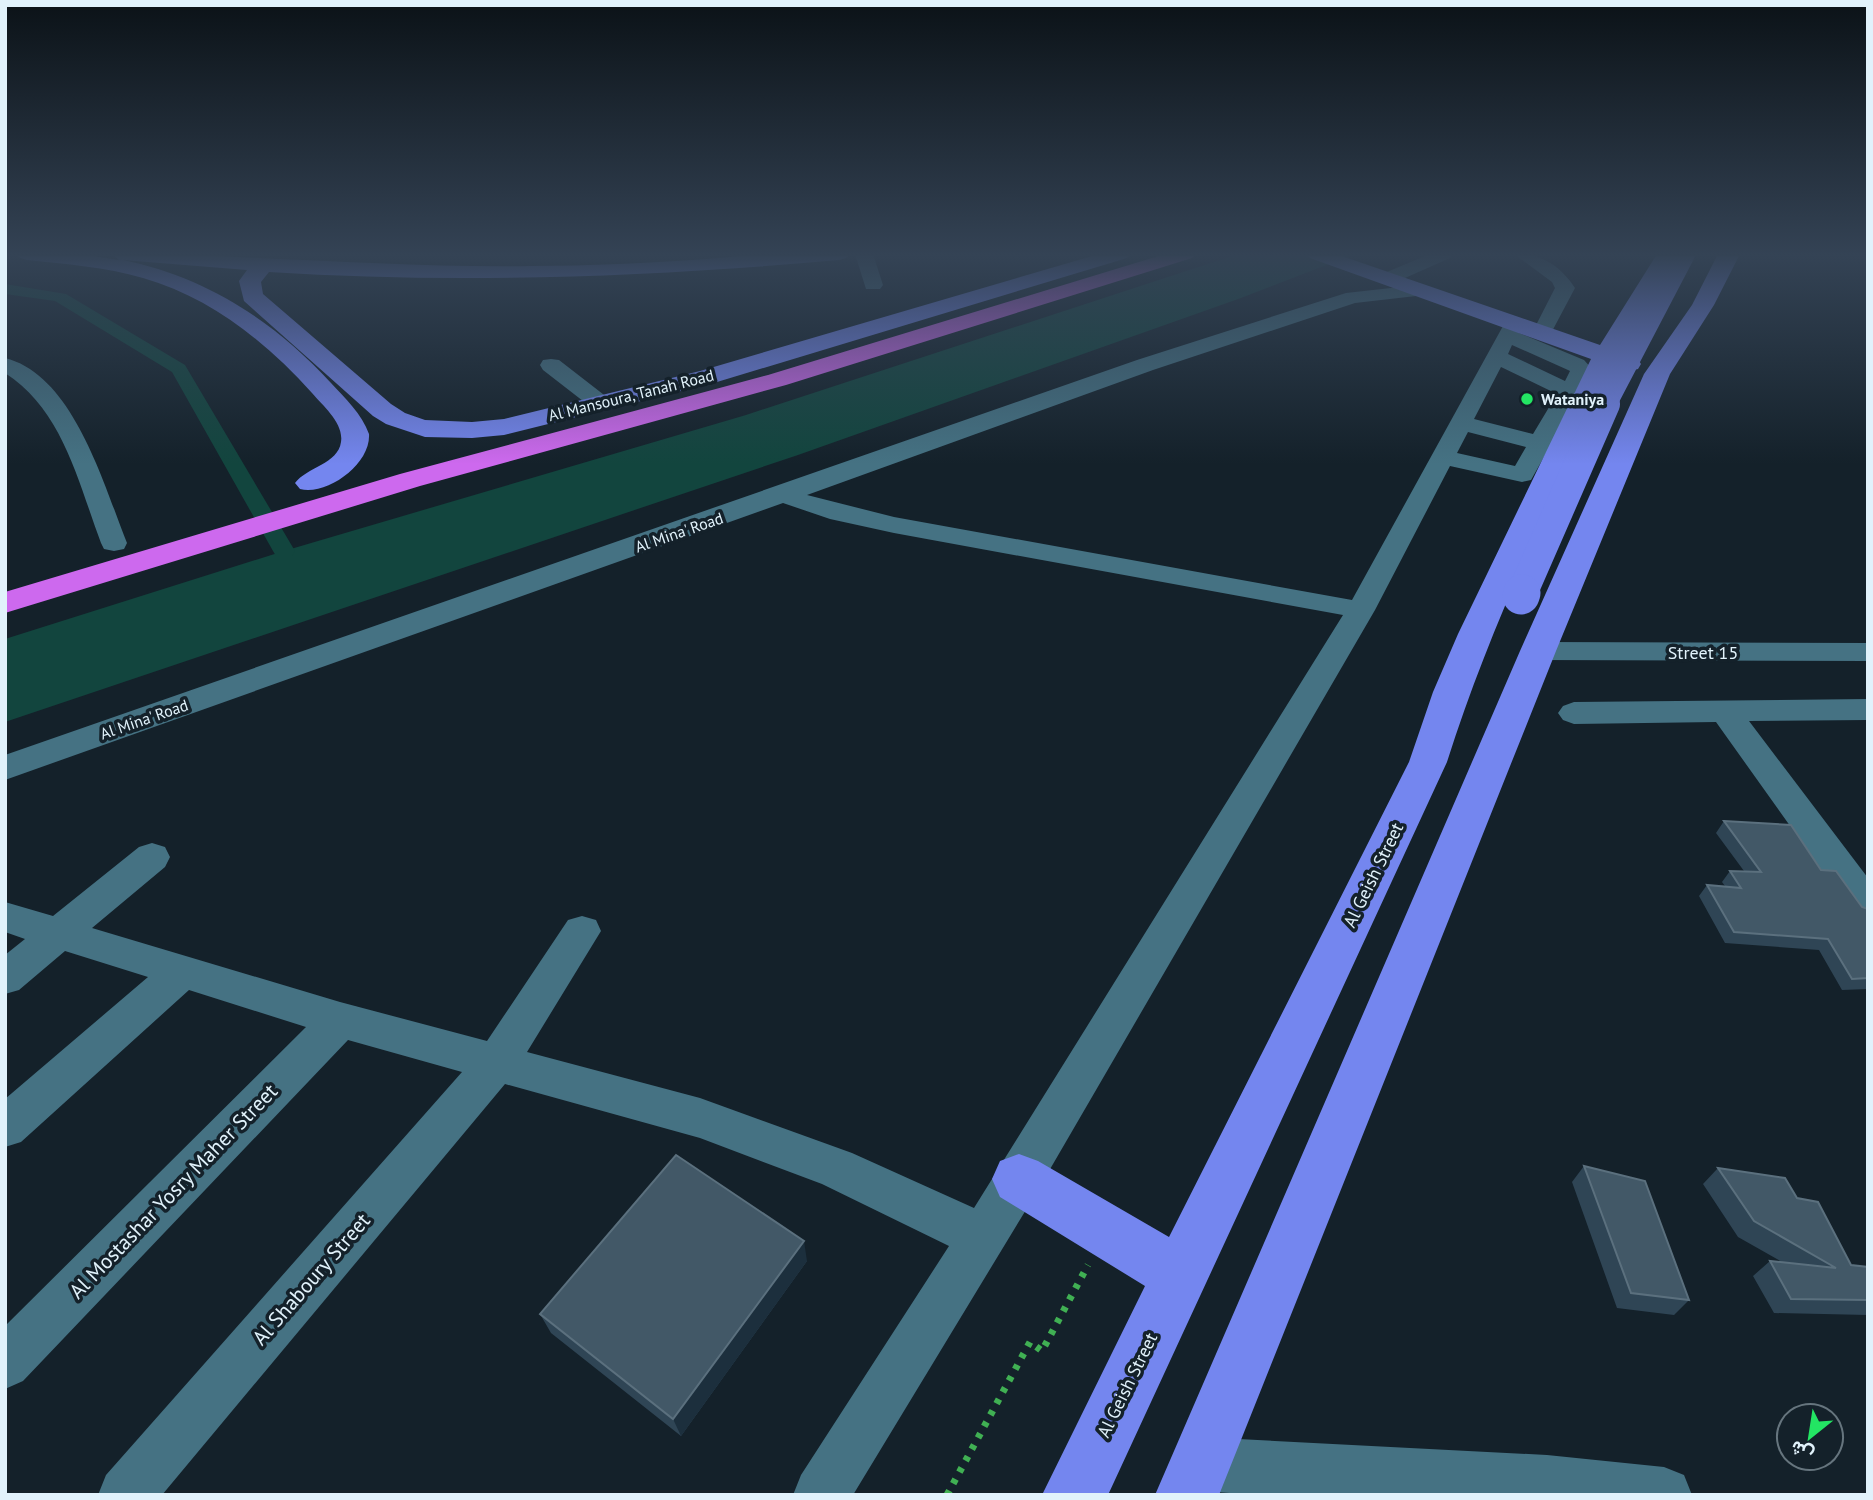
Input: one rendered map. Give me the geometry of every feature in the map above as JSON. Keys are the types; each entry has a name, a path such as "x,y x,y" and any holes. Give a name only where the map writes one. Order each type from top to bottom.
{"highway":[{"path":"5,603 309,493 756,374 921,324"},
{"path":"561,440 609,413 777,380 958,324"},
{"path":"309,493 670,419 760,396 989,324"},
{"path":"5,576 114,542 233,520"}],"main road":[{"path":"260,324 286,337 304,368 351,423 356,435 354,446 346,459 309,493"},
{"name":"Al Mansoura, Tanah Road","path":"275,324 286,337 388,414 414,427 441,431 472,431 609,413 739,368 886,324"},
{"path":"1489,324 1524,338"},
{"path":"1490,324 1592,371 1666,359"},
{"name":"Al Geish Street","path":"1074,1495 1428,762 1451,692 1475,634 1592,371 1622,324"},
{"path":"1438,733 1466,704 1476,688 1521,596 1613,384 1653,324"},
{"path":"1666,359 1673,324"},
{"path":"1193,1479 1538,651 1666,359 1690,324"},
{"path":"1019,1179 1180,1275"}],"street":[{"name":"Al Mina' Road","path":"5,768 1145,365 1270,324"},
{"path":"821,1495 1019,1179 1361,610 1460,424 1535,324"},
{"path":"1524,338 1582,370 1592,371"},
{"path":"5,364 24,375 43,392 68,431 114,542"},
{"path":"551,365 609,413"},
{"path":"1442,457 1522,475 1540,443 1592,371"},
{"path":"1460,424 1540,443"},
{"path":"782,495 839,513 894,525 1361,610"},
{"name":"Street 15","path":"1538,651 1868,652"},
{"path":"1724,710 1868,907"},
{"path":"1574,713 1866,711"},
{"path":"5,978 152,857"},
{"path":"5,918 340,1020 700,1118 766,1140 836,1168 983,1237"},
{"name":"Al Shaboury Street","path":"126,1495 496,1063 582,931"},
{"path":"5,1127 181,973"},
{"name":"Al Mostashar Yosry Maher Street","path":"5,1363 340,1020"},
{"path":"1193,1479 1664,1495"}],"path":[{"path":"947,1495 1030,1342 1042,1351 1107,1231"}],"shaded area":[{"path":"1024,324 1168,324 798,455 5,722 5,639 284,551 746,415"}],"building":[{"path":"1724,821 1791,825 1821,870 1836,871 1862,907 1868,909 1868,978 1852,979 1828,939 1734,932 1707,885 1741,888 1730,871 1761,872"},
{"path":"676,1155 804,1241 673,1419 540,1314"},
{"path":"1584,1166 1645,1181 1689,1300 1631,1293"},
{"path":"1718,1168 1785,1178 1797,1198 1818,1202 1851,1265 1868,1267 1868,1300 1791,1299 1770,1261 1836,1268 1754,1221"}],"waterway":[{"path":"105,324 179,369 284,551"}],"place":[{"name":"Wataniya","path":"1527,399"}]}
